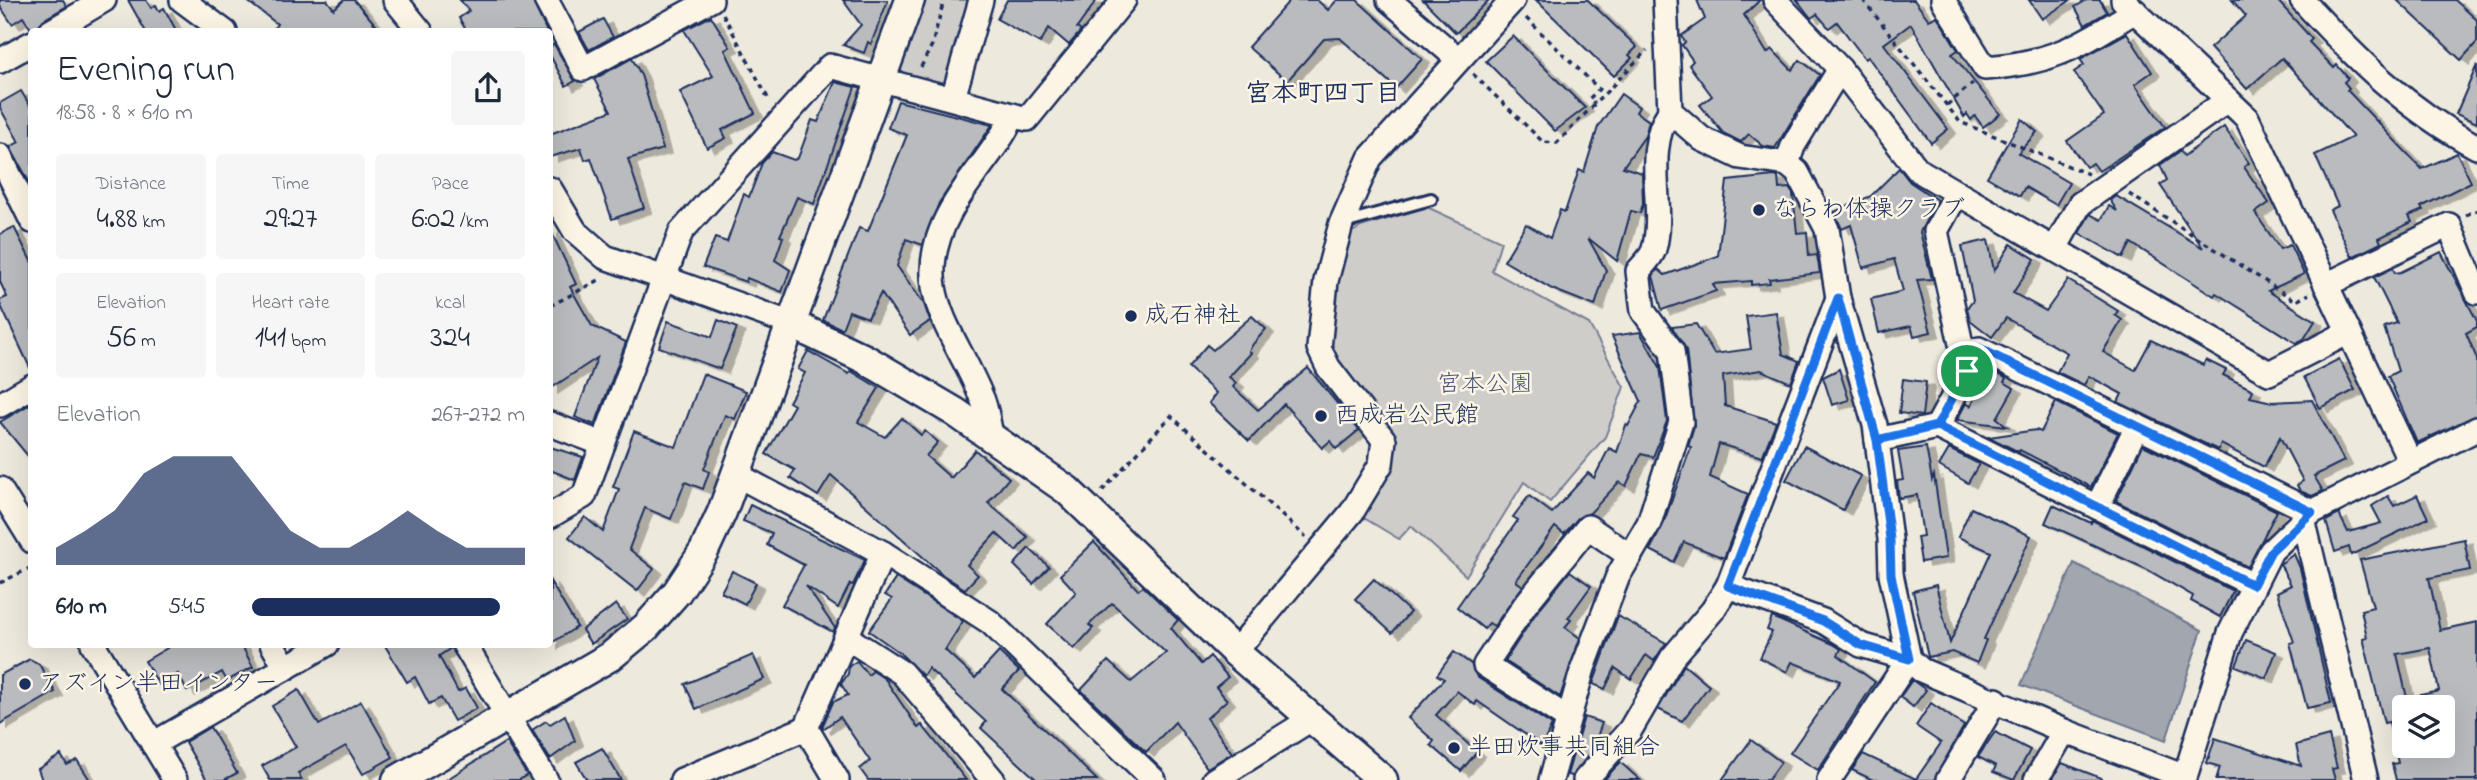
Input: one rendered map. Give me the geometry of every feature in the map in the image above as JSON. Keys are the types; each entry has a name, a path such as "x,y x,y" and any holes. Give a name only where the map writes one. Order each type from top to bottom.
{"street":[{"path":"57,28 104,0"},
{"path":"182,0 220,28"},
{"path":"395,0 418,28"},
{"path":"546,0 583,69 716,5"},
{"path":"397,780 611,656 646,627 677,592 704,551 737,475 910,0"},
{"path":"953,98 981,0"},
{"path":"553,514 584,496 681,232 830,66 1027,119 1124,0"},
{"path":"1389,0 1457,58"},
{"path":"1551,780 1567,718 1618,576 1650,523 1681,422 1672,351 1643,311 1638,271 1654,251 1655,171 1661,124 1670,111 1665,0"},
{"path":"1775,0 1840,69 1918,170 1957,194 2269,373 2349,332"},
{"path":"1943,0 1986,68 2024,65 2067,52 2129,6 2247,118 2410,461"},
{"path":"2302,0 2359,63 2400,98 2442,129 2477,147"},
{"path":"1235,652 1352,512 1381,464 1384,440 1328,367 1319,348 1326,281 1341,224 1370,158 1511,1"},
{"path":"0,61 28,45"},
{"path":"1787,164 1793,146 1840,69"},
{"path":"2055,248 2080,204 2228,100"},
{"path":"1670,111 1702,139 1740,157 1787,164 1797,172 1827,229 1838,298 1877,440 1890,539 1891,575 1909,659 1829,780"},
{"path":"992,438 982,398 937,310 933,274 936,249 951,210 1005,132 1013,116"},
{"path":"0,156 28,211"},
{"path":"553,194 575,231 589,246 605,257 792,324 865,359 992,438 1067,490 1235,652 1383,780"},
{"path":"1957,194 1936,231 1967,371"},
{"path":"2326,285 2449,225 2477,292"},
{"path":"1585,780 1630,730 1672,658 1713,610 1728,586 1838,298"},
{"path":"1937,426 1979,348 2137,426 2307,515 2366,780"},
{"path":"0,405 28,388"},
{"path":"553,425 603,444"},
{"path":"1877,440 1937,426 2253,585"},
{"path":"2097,507 2137,426"},
{"path":"1728,586 1823,621 1861,645 1909,659 1921,670 2064,731 2185,778 2230,633 2271,551 2307,515 2477,429"},
{"path":"737,475 883,552 990,622 1154,780"},
{"path":"0,489 28,534"},
{"path":"1567,718 1485,665 1525,606 1588,527 1630,556"},
{"path":"682,780 806,728 883,552"},
{"path":"846,636 902,673 993,780"},
{"path":"95,648 175,780"},
{"path":"274,648 286,668"},
{"path":"153,744 320,648"},
{"path":"466,648 546,780"},
{"path":"1948,780 1996,700"},
{"path":"1214,780 1312,718"},
{"path":"806,728 837,780"},
{"path":"2036,780 2064,731"}],"lane":[{"path":"1341,224 1431,199"}],"path":[{"path":"912,87 932,45 944,0"},
{"path":"1863,0 1961,122 2111,183 2295,301 2326,285"},
{"path":"1511,1 1599,89 1589,99 1595,104"},
{"path":"716,5 771,102"},
{"path":"1457,58 1543,142 1557,143 1667,29"},
{"path":"1947,104 1967,90 1986,68"},
{"path":"553,304 612,274"},
{"path":"1087,508 1171,416 1321,550"},
{"path":"0,583 28,569"}],"green space":[{"path":"924,0 969,0 947,80 940,85 903,73 899,68"},
{"name":"宮本公園","path":"1427,207 1501,241 1492,271 1589,324 1624,387 1605,437 1550,502 1524,482 1466,576 1411,526 1399,539 1359,515 1394,467 1395,435 1348,380 1330,347 1332,307 1349,234 1361,227"}],"shaded area":[{"path":"2074,563 2202,630 2166,740 2021,685"}],"building":[{"path":"0,0 63,0 67,6 43,20 37,28 30,28 23,17 12,24 0,6"},
{"path":"128,0 146,0 151,8 156,5 159,11 164,8 175,28 144,28"},
{"path":"246,0 327,0 334,9 344,0 354,0 378,28 274,28 277,24"},
{"path":"460,0 532,0 545,28 465,28 459,18 469,11"},
{"path":"843,0 888,0 871,44 868,42 864,53 843,45 861,25"},
{"path":"1007,0 1097,0 1077,28 1081,31 1069,45 1049,28 1040,43 997,19"},
{"path":"1290,0 1317,0 1328,10 1337,0 1357,0 1422,59 1396,88 1340,38 1324,39 1287,81 1248,47"},
{"path":"1423,0 1489,0 1456,33"},
{"path":"1536,0 1588,0 1637,47 1629,55 1632,58 1614,76"},
{"path":"1697,0 1760,0 1744,15 1767,53 1772,49 1792,70 1800,60 1820,75 1775,148 1763,146 1749,134 1741,142 1723,133 1700,105 1712,96 1689,65 1693,61 1682,45 1685,42 1681,36 1705,19"},
{"path":"1797,0 1914,0 1929,20 1937,16 1958,50 1952,54 2000,114 1983,127 1975,116 1971,120 1967,114 1964,117 1911,24 1884,44 1948,129 1931,143 1868,57 1865,59 1837,22 1829,28 1817,14 1811,18"},
{"path":"2029,0 2071,0 2042,19"},
{"path":"2087,0 2100,0 2107,12 2085,25 2075,7"},
{"path":"2232,0 2277,0 2312,39 2309,42 2334,68 2337,65 2348,78 2344,82 2349,88 2347,90 2422,169 2457,153 2471,182 2421,207 2423,210 2409,216 2412,222 2379,238 2381,243 2352,257 2330,210 2338,206 2315,155 2353,137 2282,58 2247,89 2210,48 2246,16"},
{"path":"2397,0 2455,0 2477,20 2477,42 2461,60"},
{"path":"711,16 730,47 725,50 755,113 722,130 726,138 707,148 680,92 713,76 684,30"},
{"path":"603,19 613,37 589,50 579,32"},
{"path":"2127,33 2152,72 2135,84 2165,127 2099,171 2093,163 2086,167 2067,141 2104,115 2074,72 2084,65 2080,59"},
{"path":"1513,36 1585,108 1555,131 1486,61"},
{"path":"553,45 575,81 566,86 553,61"},
{"path":"632,58 641,75 663,149 628,159 644,208 612,219 591,158 585,160 581,148 553,156 553,133 611,111 594,79"},
{"path":"2477,65 2477,123 2456,114"},
{"path":"835,82 855,87 814,204 797,197 780,236 783,237 775,260 790,270 782,292 747,278 746,282 703,267 715,238 727,242 744,194 749,197 762,163 772,152 794,160 798,158 812,120 818,122"},
{"path":"21,91 28,102 28,180 10,147 19,142 0,108 0,103"},
{"path":"1621,94 1639,107 1636,112 1649,121 1645,136 1623,167 1642,173 1643,204 1640,213 1631,211 1617,261 1588,238 1606,270 1595,306 1552,289 1504,261 1526,224 1550,238 1560,210 1565,212 1579,170 1584,172 1598,127"},
{"path":"898,101 992,125 939,203 923,245 906,239 897,266 924,304 930,321 910,335 881,293 868,318 849,311 842,329 823,320 859,228 868,231 907,135 888,128"},
{"path":"2022,119 2037,132 2018,153 2069,183 2056,205 2025,187 2020,196 1987,177"},
{"path":"2224,127 2249,163 2244,167 2269,203 2255,213 2280,249 2290,245 2304,274 2268,291 2315,321 2304,339 2296,343 2216,293 2214,296 2131,243 2123,258 2079,233 2090,214 2101,220 2109,206 2117,211 2110,200 2116,196 2203,248 2160,185 2167,180 2160,165 2180,151 2184,156"},
{"path":"1899,168 1910,182 1937,200 1920,232 1932,279 1917,280 1931,332 1914,336 1911,326 1879,333 1871,299 1903,291 1894,259 1863,268 1851,225 1842,229 1834,212 1871,196"},
{"path":"1778,177 1779,189 1789,188 1793,194 1797,233 1807,232 1809,256 1817,255 1820,273 1769,279 1770,283 1751,285 1751,281 1713,284 1716,291 1662,310 1653,276 1658,269 1665,275 1718,256 1727,181"},
{"path":"14,227 28,255 28,364 0,304 0,300 7,297 0,282 0,234"},
{"path":"553,235 576,284 570,287 592,326 626,342 595,425 575,417 597,358 553,387"},
{"path":"1988,240 1994,271 2011,244 2035,259 2013,293 2046,311 2068,280 2118,311 2115,315 2122,320 2103,352 2135,370 2151,340 2203,365 2206,360 2226,370 2223,375 2253,390 2250,397 2272,402 2312,400 2344,461 2314,476 2323,491 2312,496 2300,491 2297,485 2303,481 2280,437 2264,467 2221,444 2218,450 2118,402 2122,394 2089,376 2084,385 2057,372 2067,353 2006,318 1992,337 1970,320 1967,308 1973,301 1962,246"},
{"path":"2441,252 2477,321 2477,327 2466,333 2477,359 2477,415 2417,443 2388,376 2398,371 2384,327 2397,323 2374,277 2393,268 2395,273 2401,272"},
{"path":"1776,312 1783,354 1799,361 1791,383 1761,370 1723,376 1725,406 1776,422 1762,457 1719,444 1710,477 1748,494 1724,558 1684,542 1674,562 1650,550 1662,527 1691,447 1688,446 1694,426 1686,349 1672,327 1696,324 1714,354 1751,349 1746,316"},
{"path":"1252,316 1266,329 1253,344 1249,351 1251,353 1229,377 1236,383 1233,387 1258,410 1308,368 1359,430 1336,449 1330,441 1322,448 1284,404 1249,441 1209,403 1216,393 1188,367 1207,345 1213,350"},
{"path":"718,320 737,328 720,369 659,347 668,321 712,337"},
{"path":"1640,332 1660,367 1667,421 1653,457 1641,454 1626,486 1619,482 1590,513 1578,518 1564,534 1555,527 1516,581 1523,586 1494,626 1489,623 1484,629 1457,607 1518,520 1513,517 1529,496 1552,513 1588,473 1594,478 1609,448 1617,452 1626,425 1628,426 1641,401 1612,336"},
{"path":"808,351 849,374 851,371 879,388 858,422 885,437 902,418 921,435 925,431 938,442 926,456 951,478 975,450 1009,478 988,503 1028,537 1016,551 996,533 967,565 978,575 965,589 943,575 831,475 818,496 790,478 795,470 766,454 794,405 789,402 805,373 798,369"},
{"path":"2339,359 2355,390 2320,408 2304,377"},
{"path":"1839,369 1849,400 1832,405 1823,377"},
{"path":"1990,370 2006,378 2004,382 2014,388 1997,418 2007,426 1957,420 1966,403 1971,406"},
{"path":"703,374 746,391 735,419 725,415 704,469 709,472 703,489 685,482 671,519 645,508 629,549 654,569 637,591 569,537 585,517 603,532 619,489 613,487 634,431 676,447"},
{"path":"1903,379 1926,382 1922,416 1899,413"},
{"path":"2056,402 2118,433 2091,487 1989,437 2036,430 2041,432"},
{"path":"28,405 28,456 0,422"},
{"path":"2143,445 2277,511 2248,567 2116,501"},
{"path":"1804,446 1861,476 1843,510 1786,480"},
{"path":"1926,447 1932,480 1934,475 1946,558 1921,562 1917,537 1923,536 1917,495 1899,498 1897,481 1903,480 1898,451"},
{"path":"553,448 583,457 575,480 553,471"},
{"path":"1949,449 1979,464 1968,483 1939,466"},
{"path":"2417,495 2428,518 2351,555 2349,547 2335,552 2326,521 2339,514 2348,532 2381,523 2372,506 2388,496 2394,506"},
{"path":"750,505 865,560 838,608 806,586 835,628 833,632 782,605 804,565 767,545 772,533 743,521"},
{"path":"2053,505 2091,523 2092,520 2233,591 2220,617 2191,601 2193,596 2146,569 2045,523"},
{"path":"1971,508 2031,536 1984,639 1986,640 1977,663 1952,652 1928,657 1913,591 1936,585 1950,643 1991,552 1958,537"},
{"path":"2464,539 2470,570 2429,578 2440,630 2477,622 2477,780 2396,780 2392,764 2398,763 2397,758 2455,758 2455,695 2421,695 2439,691 2430,648 2397,654 2406,695 2392,695 2392,736 2389,722 2384,723 2363,638 2367,637 2361,610 2373,607 2360,560"},
{"path":"1094,542 1138,590 1143,586 1178,620 1171,628 1201,664 1210,656 1228,677 1216,687 1227,700 1207,718 1232,753 1207,768 1175,722 1146,752 1081,690 1108,661 1131,682 1166,653 1112,603 1089,625 1093,628 1074,649 1047,624 1076,592 1060,575"},
{"path":"1029,548 1049,567 1033,584 1014,565"},
{"path":"2294,554 2300,568 2331,703 2307,708 2290,643 2294,642 2277,592 2291,585 2280,564"},
{"path":"732,571 756,583 745,604 721,592"},
{"path":"1570,571 1591,586 1568,618 1571,620 1565,627 1580,638 1560,697 1505,661 1536,613"},
{"path":"896,578 963,621 945,650 975,678 999,652 1019,671 1002,689 1097,780 1037,780 981,728 986,722 928,668 923,676 900,653 869,631 892,599 885,595"},
{"path":"1374,579 1410,612 1392,633 1355,599"},
{"path":"553,586 577,627 553,642"},
{"path":"616,604 627,619 591,644 582,630"},
{"path":"1618,616 1666,643 1654,661 1646,655 1631,679 1615,668 1605,689 1593,684"},
{"path":"1772,617 1841,649 1838,655 1875,682 1818,770 1790,753 1840,681 1792,662 1787,672 1760,658 1772,632 1767,630"},
{"path":"2246,640 2276,652 2266,678 2236,666"},
{"path":"167,648 243,648 253,667 227,681 222,672 187,691 178,674 159,685 145,661"},
{"path":"386,648 451,648 439,656 458,692 466,688 477,708 454,721 441,698 429,704 415,677 407,682"},
{"path":"1454,652 1471,664 1477,677 1552,725 1542,746 1477,701 1475,705 1457,691 1436,715 1477,752 1461,771 1431,745 1434,741 1408,718 1444,679 1437,675"},
{"path":"753,655 764,679 696,709 685,684"},
{"name":"アズイン半田インター","path":"30,659 39,664 55,692 0,724 0,675"},
{"path":"857,661 868,675 873,671 885,679 918,728 922,725 966,780 868,780 860,769 870,761 840,717 823,729 822,727 833,702 848,695 841,684 848,674 849,666"},
{"path":"1684,665 1709,686 1682,721 1658,709"},
{"path":"1912,680 1926,690 1913,707 1900,697"},
{"path":"299,690 319,725 361,701 393,757 363,774 346,746 298,773 302,780 270,780 262,766 296,747 272,706"},
{"path":"1931,703 1964,726 1934,780 1873,780 1852,770 1863,754 1916,779 1941,743 1916,726"},
{"path":"565,715 575,741 550,759 532,730 546,721 550,724"},
{"path":"1584,717 1602,723 1592,751 1572,776 1567,775"},
{"path":"210,727 237,773 224,780 207,780 185,742"},
{"path":"1995,732 2030,750 2014,780 1993,772 1996,766 1978,757"},
{"path":"2329,736 2337,768 2332,769 2335,780 2216,780 2220,767 2207,763 2215,738 2301,766 2296,745"},
{"path":"1751,740 1781,762 1768,780 1722,780"},
{"path":"506,742 527,775 519,780 446,780"},
{"path":"602,748 621,780 587,780 576,762"},
{"path":"61,755 67,765 77,760 90,780 42,780 38,769"},
{"path":"1620,762 1640,780 1604,780"},
{"path":"2062,763 2101,778 2101,780 2052,780"}],"place":[{"name":"ならわ体操クラブ","path":"1759,210"},
{"name":"成石神社","path":"1131,316"},
{"name":"西成岩公民館","path":"1321,416"},
{"name":"アズイン半田インター","path":"25,684"},
{"name":"半田炊事共同組合","path":"1454,748"}],"district":[{"name":"宮本町四丁目","path":"1323,95"}],"route":[{"path":"1967,371 1937,426 1877,440 1838,298 1728,586 1823,621 1861,645 1909,659 1891,575 1890,539 1877,440 1937,426 2253,585 2271,551 2312,512 1979,348 1967,371"}]}
